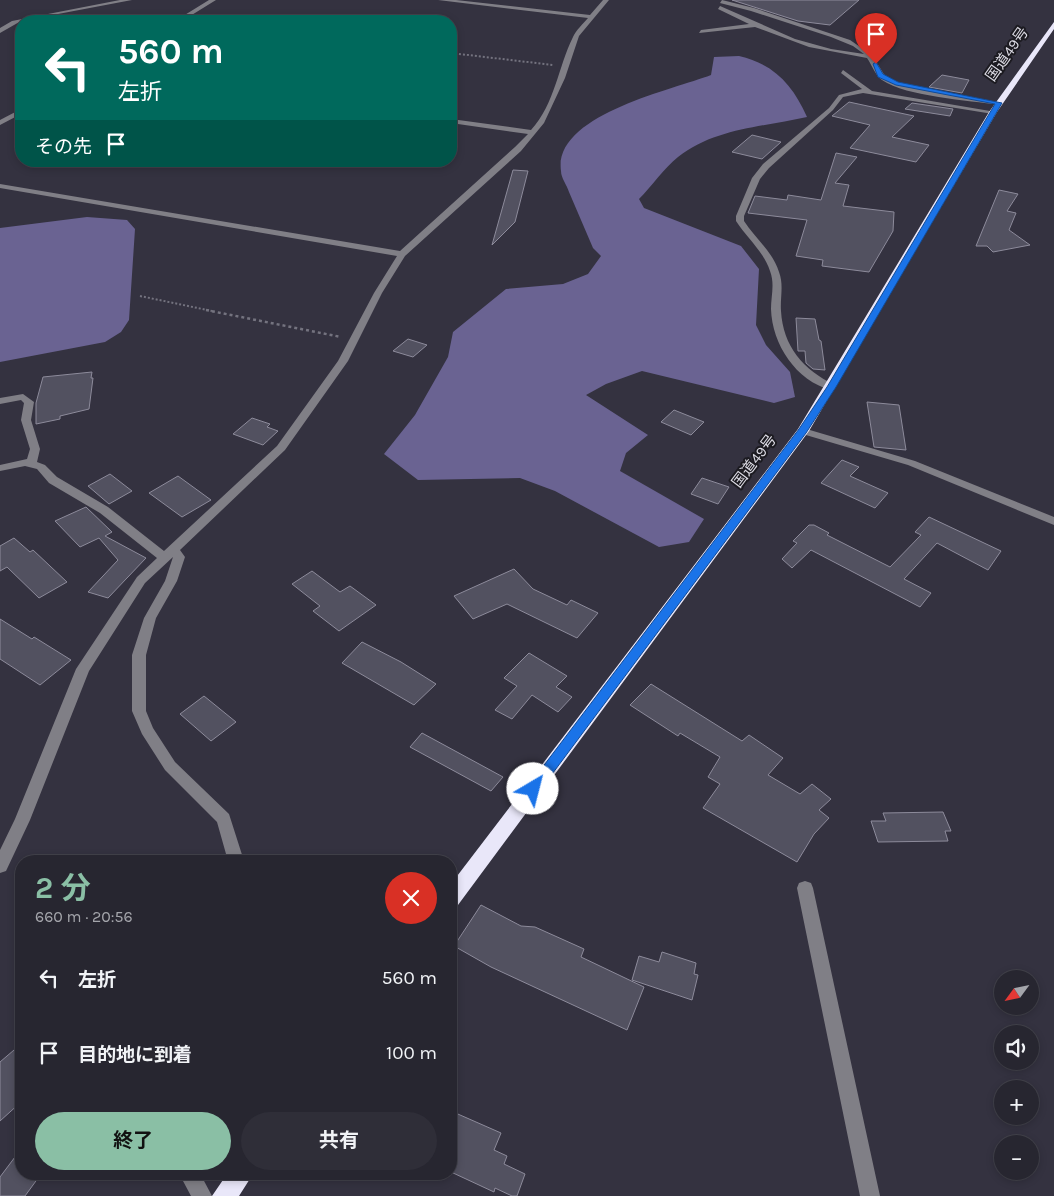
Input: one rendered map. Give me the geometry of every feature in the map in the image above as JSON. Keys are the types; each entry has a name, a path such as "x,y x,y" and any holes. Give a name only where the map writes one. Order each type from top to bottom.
{"highway":[{"name":"国道49号","path":"457,890 803,431 996,108 1054,24"},
{"path":"224,1196 236,1180"}],"street":[{"path":"51,15 129,0"},
{"path":"188,15 213,0"},
{"path":"441,0 593,17"},
{"path":"0,866 22,820 83,669 141,580 208,519 281,448 332,378 378,293 402,254 518,149 531,132 542,122 566,67 576,36 606,0"},
{"path":"870,56 837,53 790,40 721,5 756,10 841,40 863,50 870,56 877,72 887,80 996,108"},
{"path":"0,31 15,22"},
{"path":"702,32 758,25"},
{"path":"843,72 870,92"},
{"path":"844,94 845,85 851,78"},
{"path":"831,387 813,380 795,363 786,350 776,312 776,273 770,259 743,225 740,216 756,178 766,166 831,109 844,94 857,91 870,92 996,108"},
{"path":"0,123 15,115"},
{"path":"457,122 531,132"},
{"path":"0,186 402,254"},
{"path":"0,401 23,397 28,402 26,420 36,449 31,463"},
{"path":"803,431 814,436 858,446 920,466 1054,521"},
{"path":"0,468 25,462 41,467 61,485 104,510 169,553 179,557 170,581 150,618 139,655 140,710 147,730 170,766 224,819 234,855"},
{"path":"805,888 870,1196"},
{"path":"193,1180 202,1196"}],"path":[{"path":"457,53 566,67"},
{"path":"140,296 354,339"}],"shaded area":[{"path":"739,56 762,64 781,78 795,95 807,117 723,134 692,147 673,161 639,199 644,208 741,246 759,269 756,325 766,345 790,372 795,397 774,403 642,371 606,384 586,395 648,435 626,453 620,471 704,519 689,542 659,547 555,491 520,478 418,480 384,454 415,415 448,357 453,332 506,289 563,284 588,274 601,256 593,248 561,174 564,151 576,134 595,120 618,108 644,97 711,75 714,57"},
{"path":"87,217 127,220 135,229 129,320 121,332 105,342 0,362 0,228"}],"building":[{"path":"732,0 859,0 830,25 798,21"},
{"path":"942,75 969,80 962,93 929,87"},
{"path":"849,102 914,116 892,137 929,145 916,162 850,148 870,125 832,116"},
{"path":"912,103 953,109 950,116 905,109"},
{"path":"752,135 781,142 762,159 732,152"},
{"path":"836,153 857,157 835,183 849,185 843,206 894,212 893,231 869,272 822,266 823,260 796,256 807,220 748,213 755,196 787,200 788,195 821,200"},
{"path":"513,170 528,171 515,222 492,245"},
{"path":"999,190 1018,194 1007,211 1016,213 1009,230 1030,245 993,252 987,246 976,246"},
{"path":"796,318 815,319 819,340 821,341 825,370 813,369 806,363 805,351 798,351"},
{"path":"408,339 427,345 413,357 393,351"},
{"path":"92,372 89,409 60,416 60,419 36,424 36,403 43,377"},
{"path":"867,402 899,405 906,450 874,447"},
{"path":"674,410 704,422 691,435 661,422"},
{"path":"252,418 270,424 267,427 278,431 263,445 233,434"},
{"path":"842,460 859,467 850,476 888,493 875,508 821,483"},
{"path":"110,474 132,491 109,504 88,486"},
{"path":"178,476 211,500 182,517 149,493"},
{"path":"702,478 729,487 718,504 691,494"},
{"path":"86,507 112,532 105,536 146,558 108,598 88,592 118,560 99,538 80,547 55,521"},
{"path":"929,517 1001,551 988,570 937,543 904,579 931,593 920,607 811,550 792,568 782,559 797,543 793,541 809,525 814,525 829,533 827,535 890,567 921,535 915,532"},
{"path":"14,538 30,552 33,550 67,582 39,598 7,567 0,571 0,546"},
{"path":"514,569 533,589 567,605 571,600 598,613 577,638 507,604 473,619 454,596"},
{"path":"312,571 340,592 350,586 376,605 339,631 313,611 320,606 292,584"},
{"path":"0,619 71,660 40,685 0,659"},
{"path":"362,642 401,662 436,684 414,705 342,663"},
{"path":"529,653 567,676 556,687 572,697 558,712 532,695 512,719 495,710 517,686 504,678"},
{"path":"651,684 742,741 749,735 783,758 768,775 800,794 812,784 831,799 819,810 829,818 814,834 797,862 703,808 720,784 708,777 720,757 680,733 678,736 630,705"},
{"path":"204,696 236,722 211,741 180,714"},
{"path":"422,733 503,777 491,791 410,747"},
{"path":"943,812 951,831 945,831 948,841 878,842 871,821 886,821 883,813"},
{"path":"481,905 521,926 535,927 584,949 581,957 644,987 627,1030 491,967 457,948 457,941"},
{"path":"662,952 696,963 694,974 698,975 692,1000 632,980 639,956 659,962"},
{"path":"15,1049 15,1107 0,1121 0,1062"},
{"path":"457,1114 501,1133 494,1150 507,1156 504,1164 525,1174 517,1196 512,1196 495,1188 494,1192 457,1175"},
{"path":"15,1157 15,1180 37,1180 25,1196 0,1196 0,1177"}],"route":[{"path":"533,789 803,431 999,103 923,90 896,83 880,76 877,72 876,64"}]}
